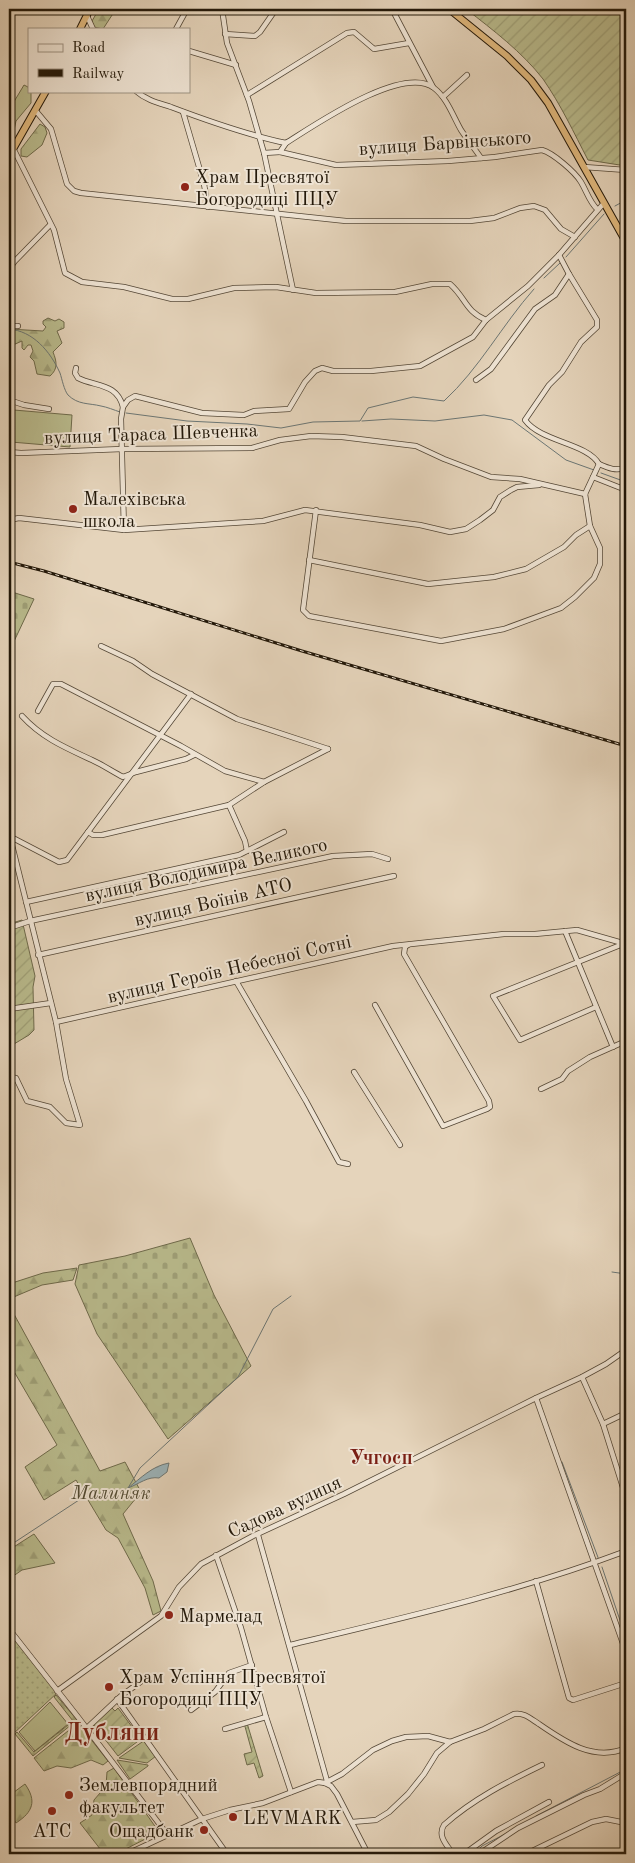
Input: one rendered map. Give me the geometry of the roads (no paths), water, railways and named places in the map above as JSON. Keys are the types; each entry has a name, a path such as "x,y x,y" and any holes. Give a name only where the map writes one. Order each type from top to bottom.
{"highway":[{"path":"81,28 90,9"},
{"path":"449,9 507,56 531,80 548,103 626,242"},
{"path":"9,156 45,92"}],"street":[{"path":"177,28 187,9"},
{"path":"222,9 227,42 260,137 278,213 293,290"},
{"path":"225,34 255,36 276,9"},
{"path":"392,9 433,87 443,98 462,131 481,158"},
{"path":"87,16 93,28"},
{"path":"247,96 347,33 354,32 358,34 374,49 409,44"},
{"path":"190,51 236,65"},
{"path":"443,98 467,75"},
{"path":"280,152 286,143 350,106 388,87 399,83 418,82 433,87"},
{"path":"138,92 182,112 260,137 286,143"},
{"path":"35,110 51,129 67,184 74,192 346,221 470,221 494,218 527,206 534,206 545,210 561,228 574,237"},
{"path":"182,112 204,184 208,207"},
{"path":"13,148 54,230 65,273 82,282 124,287 172,299 188,299 234,288 276,287 316,293 395,292 432,284 450,284 461,293 467,308 486,320"},
{"name":"вулиця Барвінського","path":"264,153 280,152 336,165 448,161 495,157 535,150 549,152 580,180 591,204 597,209"},
{"path":"584,167 626,170"},
{"path":"123,407 128,400 135,396 202,413 244,415 254,411 289,409 305,382 314,371 322,368 334,371 371,371 420,366 473,337 486,320 528,286 559,255 604,203"},
{"path":"9,269 50,225"},
{"path":"559,255 593,312 597,320 597,327 581,342 562,372 549,385 526,420 531,426 551,438 589,454 599,464 613,470 624,468"},
{"path":"476,380 491,369 534,308 555,294 569,274"},
{"path":"9,326 18,326"},
{"path":"76,368 75,372 78,378 115,391 123,407 121,432 124,530"},
{"path":"9,400 24,405 49,409"},
{"name":"вулиця Тараса Шевченка","path":"9,452 252,448 280,440 311,436 342,437 416,446 444,460 492,477 520,479 585,494"},
{"path":"316,510 303,610 310,616 441,641 504,629 561,608 594,578 600,564 600,548 590,526 585,494 599,464"},
{"path":"593,477 626,490"},
{"path":"9,520 19,518 124,530 263,521 305,510 316,510 420,525 450,532 466,529 480,520 493,510 500,497 511,490 517,487 545,484"},
{"path":"309,560 428,584 494,577 526,569 564,546 576,534 590,526"},
{"path":"88,832 93,835 102,835 229,805 264,782 328,749 242,721 152,674 133,661 100,646"},
{"path":"38,711 53,684 61,684 225,771 264,782"},
{"path":"9,834 59,862 67,860 191,694"},
{"path":"22,716 37,732 56,744 94,761 123,777 194,755"},
{"path":"229,805 247,851"},
{"name":"вулиця Володимира Великого","path":"26,902 239,855 284,832"},
{"path":"9,834 56,1022 66,1079 80,1125 66,1123 50,1107 26,1101 16,1078 9,1077"},
{"name":"вулиця Володимира Великого","path":"9,928 30,921 333,856 372,854 388,859"},
{"name":"вулиця Воїнів АТО","path":"39,955 394,876"},
{"name":"вулиця Героїв Небесної Сотні","path":"56,1022 409,944 504,934 577,930 625,944"},
{"path":"565,932 613,1047"},
{"path":"375,1005 443,1126 490,1107 489,1101 404,954 404,947 409,944"},
{"path":"596,1007 520,1040 493,996 577,961 625,944"},
{"path":"236,981 340,1162 348,1164"},
{"path":"9,1009 51,1003"},
{"path":"541,1089 562,1079 576,1065 626,1041"},
{"path":"354,1072 400,1145"},
{"name":"Садова вулиця","path":"57,1691 161,1616 190,1573 216,1555 582,1377 626,1350"},
{"path":"582,1377 603,1424 626,1497"},
{"path":"536,1398 626,1652"},
{"path":"603,1424 626,1413"},
{"path":"258,1535 290,1645 326,1782 335,1791 368,1854"},
{"path":"290,1645 425,1612 536,1581 626,1551"},
{"path":"216,1555 291,1792"},
{"path":"536,1581 569,1698 573,1700 626,1683"},
{"path":"9,1629 167,1834"},
{"path":"192,1710 215,1692 229,1673 252,1665"},
{"path":"87,1728 117,1699 143,1680"},
{"path":"117,1699 227,1854"},
{"path":"352,1822 376,1820 384,1816 405,1797 424,1774 437,1753 450,1742 484,1729 514,1714 526,1715 554,1735 578,1748 606,1753 626,1748"},
{"path":"225,1728 266,1717"},
{"path":"127,1854 202,1819 264,1802 318,1782 326,1782 347,1771 372,1750 392,1741 406,1737 428,1736 450,1742"},
{"path":"453,1854 441,1835 440,1831 444,1825 480,1797 542,1765"},
{"path":"479,1854 518,1828 605,1786 626,1773"},
{"path":"464,1854 496,1831 549,1802"},
{"path":"526,1854 596,1821 606,1819 626,1823"}],"water":[{"path":"169,1463 167,1472 159,1478 147,1479 128,1488 142,1476"}],"waterway":[{"path":"615,206 626,200"},
{"path":"566,257 604,214"},
{"path":"544,278 560,263"},
{"path":"126,413 187,421 281,428 313,422 360,421 368,408 413,397 444,401 468,375 534,289"},
{"path":"9,329 26,334 46,350 60,373 68,395 72,398 80,402 103,406 120,412"},
{"path":"362,421 391,419 435,421 484,415 512,420 566,460 594,470"},
{"path":"601,473 626,482"},
{"path":"612,1272 626,1274"},
{"path":"9,1546 79,1500 96,1494 115,1496 128,1488 140,1468 238,1377 273,1309 291,1296"},
{"path":"562,1462 599,1560"},
{"path":"602,1567 626,1638"},
{"path":"536,1816 626,1769"},
{"path":"474,1854 482,1846 507,1833"}],"railway":[{"path":"9,562 44,571 302,651 626,746"}],"place":[{"name":"Храм Пресвятої Богородиці ПЦУ","path":"185,187"},
{"name":"Малехівська школа","path":"73,509"},
{"name":"Мармелад","path":"169,1615"},
{"name":"Храм Успіння Пресвятої Богородиці ПЦУ","path":"109,1687"},
{"name":"Землевпорядний факультет","path":"69,1795"},
{"name":"АТС","path":"52,1811"},
{"name":"LEVMARK","path":"233,1817"},
{"name":"Ощадбанк","path":"204,1830"}],"district":[{"name":"Учгосп","path":"381,1457"},
{"name":"Дубляни","path":"112,1732"}],"park label":[{"name":"Малиняк","path":"111,1492"}]}
